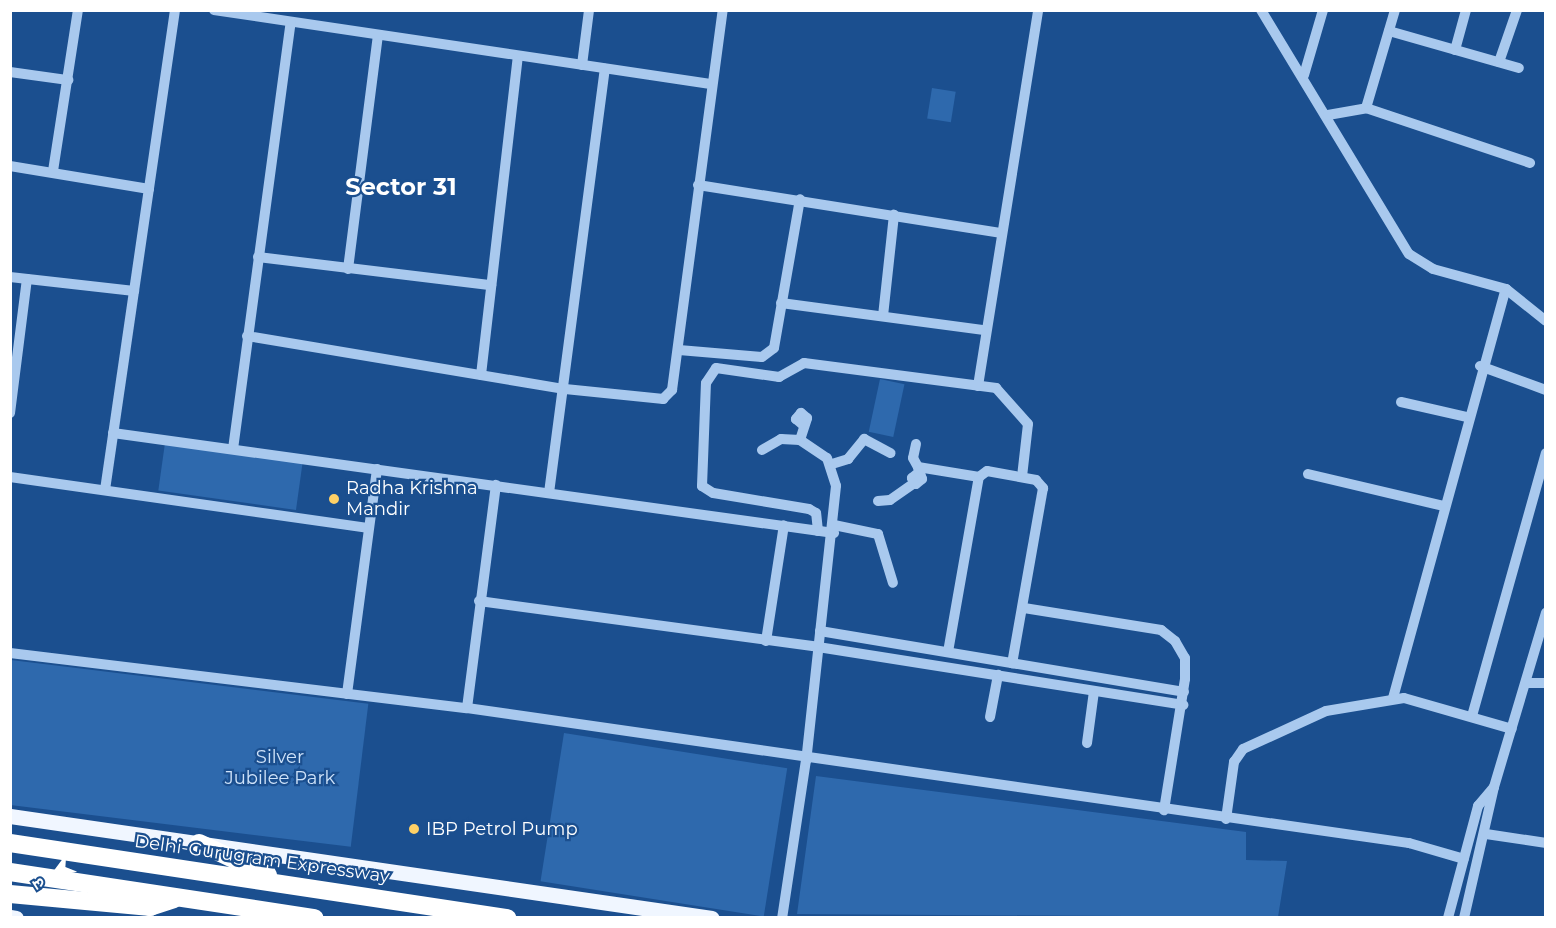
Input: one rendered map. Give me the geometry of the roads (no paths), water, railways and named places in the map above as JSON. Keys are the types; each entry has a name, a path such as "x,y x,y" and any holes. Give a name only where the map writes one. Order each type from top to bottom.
{"highway":[{"name":"Delhi-Gurugram Expressway","path":"10,843 507,918"},
{"path":"199,843 289,884"},
{"path":"10,872 315,918"},
{"path":"10,894 150,907 179,898"}],"main road":[{"path":"10,816 712,918"},
{"path":"10,917 16,918"}],"street":[{"path":"53,171 78,10"},
{"path":"105,490 175,10"},
{"path":"214,10 711,84"},
{"path":"582,65 589,10"},
{"path":"247,336 565,389 663,399 672,390 679,350 711,84 723,10"},
{"path":"978,386 984,330 1038,10"},
{"path":"1261,10 1304,75 1409,254 1433,269 1506,289 1545,321"},
{"path":"1304,75 1323,10"},
{"path":"1366,108 1395,10"},
{"path":"1455,50 1466,10"},
{"path":"1499,62 1517,10"},
{"path":"233,449 291,22"},
{"path":"1389,31 1520,68"},
{"path":"348,269 378,35"},
{"path":"481,375 518,56"},
{"path":"549,493 565,389 605,69"},
{"path":"10,72 68,80"},
{"path":"1328,115 1366,108 1530,163"},
{"path":"10,166 53,171 149,189"},
{"path":"698,185 800,199 1000,233"},
{"path":"679,350 768,354 781,303 800,199"},
{"path":"883,316 894,215"},
{"path":"258,257 492,285"},
{"path":"10,277 134,291"},
{"path":"10,413 27,279"},
{"path":"1393,698 1480,366 1506,289"},
{"path":"781,303 984,330"},
{"path":"818,531 816,513 809,508 713,493 702,486 698,475 709,374 725,369 779,377 804,363 1001,390 1026,419 1022,477"},
{"path":"1480,366 1545,390"},
{"path":"1401,402 1467,417"},
{"path":"800,440 802,424"},
{"path":"113,433 818,531 834,529 878,534 893,583"},
{"path":"762,450 781,439 800,440 832,464"},
{"path":"832,464 849,459 864,439 890,453"},
{"path":"916,444 913,458 917,474"},
{"path":"1472,716 1545,453"},
{"path":"782,918 806,760 818,646 834,529 832,464"},
{"path":"347,694 367,528 377,469"},
{"path":"878,501 890,500 917,474 978,477 987,471 1022,477 1042,484 1044,495 1012,663"},
{"path":"1308,474 1443,507"},
{"path":"10,477 367,528"},
{"path":"948,652 978,477"},
{"path":"467,708 479,601 496,486"},
{"path":"766,640 784,525"},
{"path":"479,601 818,646 1183,705"},
{"path":"1024,608 1161,630 1185,658 1183,705 1164,810"},
{"path":"1464,918 1486,834 1494,787 1527,683 1545,614"},
{"path":"820,631 1184,692"},
{"path":"10,653 467,708 806,760 1409,843 1464,859"},
{"path":"990,717 998,675"},
{"path":"1527,683 1545,683"},
{"path":"1087,743 1094,691"},
{"path":"1226,819 1234,762 1243,749 1326,711 1393,698 1472,716 1512,729"},
{"path":"1448,918 1479,806 1494,787"},
{"path":"1486,834 1545,843"}],"place":[{"name":"Radha Krishna Mandir","path":"334,499"},
{"name":"IBP Petrol Pump","path":"414,829"}],"district":[{"name":"Sector 31","path":"401,187"}],"park label":[{"name":"Silver Jubilee Park","path":"280,768"}]}
